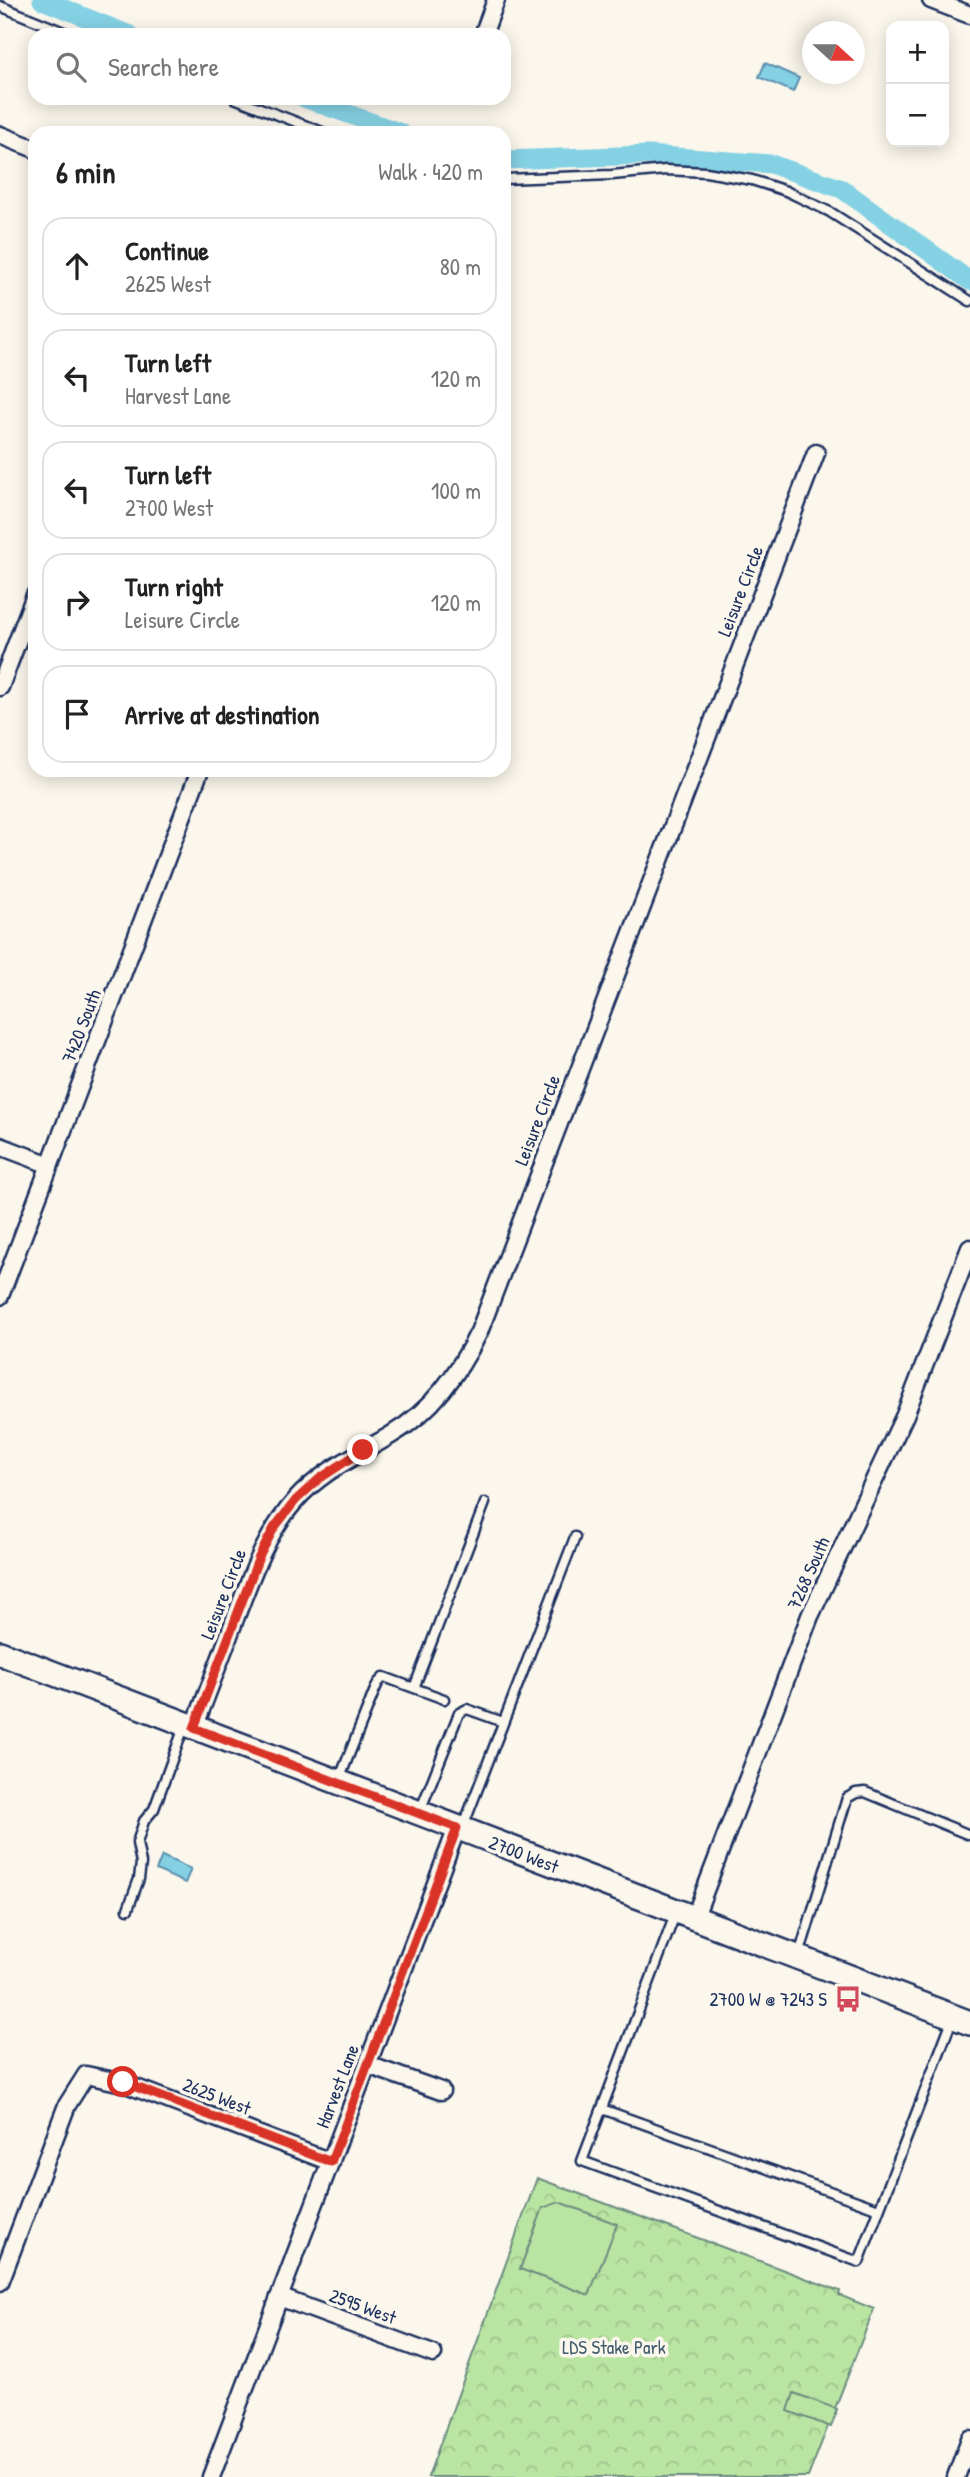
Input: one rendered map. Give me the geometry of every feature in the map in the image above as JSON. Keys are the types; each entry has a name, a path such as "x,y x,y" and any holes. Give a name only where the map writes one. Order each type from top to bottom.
{"main road":[{"name":"2700 West","path":"0,1653 961,2020"}],"street":[{"path":"486,28 496,0"},
{"path":"931,0 970,15"},
{"path":"0,135 28,146"},
{"name":"Leisure Circle","path":"189,1726 259,1557 274,1528 296,1500 319,1479 393,1434 422,1412 446,1386 468,1353 484,1319 816,453"},
{"path":"0,687 28,613"},
{"name":"7420 South","path":"0,1296 197,777"},
{"path":"0,1146 50,1165"},
{"name":"7268 South","path":"685,1916 810,1616 905,1415 970,1248"},
{"name":"Harvest Lane","path":"211,2477 459,1829"},
{"path":"368,2065 441,2091"},
{"name":"2625 West","path":"0,2282 67,2105 86,2075 123,2082 331,2162"},
{"name":"2595 West","path":"279,2297 433,2354"},
{"path":"956,2477 970,2440"}],"lane":[{"path":"0,6 54,28"},
{"path":"252,105 307,126"},
{"path":"511,179 666,170 706,172 752,180 786,191 830,212 970,301"},
{"path":"414,1688 485,1503"},
{"path":"459,1829 575,1537"},
{"path":"338,1783 378,1683 384,1677 444,1699"},
{"path":"419,1814 459,1713 467,1709 503,1722"},
{"path":"128,1909 139,1879 141,1863 136,1843 145,1821 154,1809 189,1726"},
{"path":"798,1958 847,1798 865,1792 967,1834"},
{"path":"685,1916 582,2161 859,2262 879,2209 961,2020"},
{"path":"602,2109 879,2209"}],"green space":[{"name":"LDS Stake Park","path":"537,2178 840,2291 839,2295 874,2309 808,2477 428,2477"},
{"path":"559,2202 617,2224 589,2295 520,2269 543,2208"},
{"path":"794,2393 837,2409 831,2427 788,2411"}],"water":[{"path":"765,63 799,78 793,92 759,77"},
{"path":"162,1856 191,1869 185,1883 156,1870"}],"waterway":[{"path":"42,0 112,28"},
{"path":"323,105 382,126"},
{"path":"511,160 648,155 771,164 842,189 970,281"}],"place":[{"name":"2700 W @ 7243 S","path":"848,1999"}],"route":[{"path":"123,2082 331,2162 368,2065 457,1828 194,1728 259,1557 274,1528 296,1500 319,1479 363,1450"}]}
